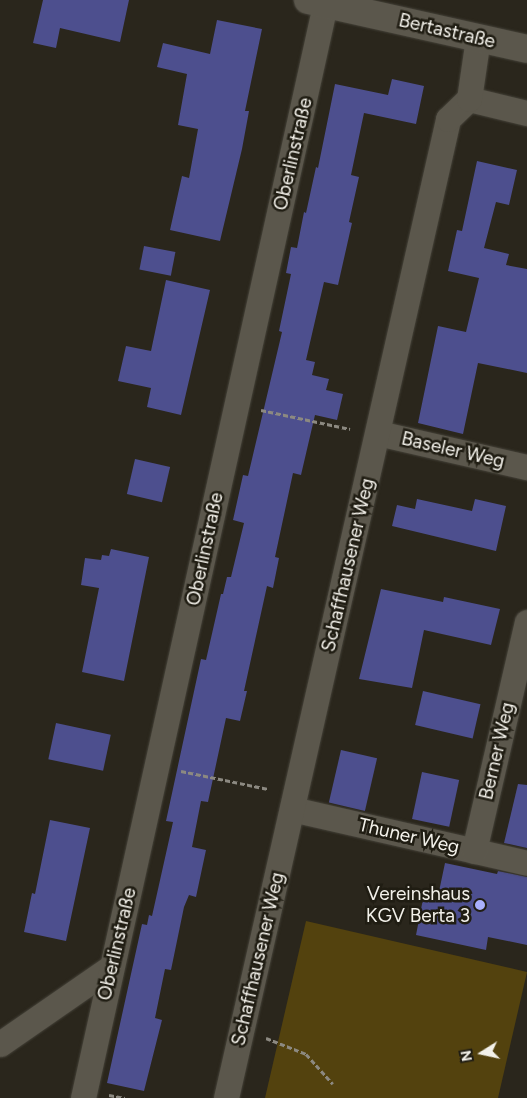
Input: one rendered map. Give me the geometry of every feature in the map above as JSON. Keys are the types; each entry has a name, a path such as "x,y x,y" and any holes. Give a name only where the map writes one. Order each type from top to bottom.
{"street":[{"name":"Bertastraße","path":"320,1 527,49"},
{"name":"Oberlinstraße","path":"83,1098 237,404 320,1"},
{"path":"478,38 468,99 527,113"},
{"name":"Schaffhausener Weg","path":"226,1098 448,119 468,99"},
{"name":"Baseler Weg","path":"378,433 527,467"},
{"name":"Berner Weg","path":"474,851 527,622"},
{"name":"Thuner Weg","path":"294,802 527,864"},
{"path":"0,1044 112,967"}],"path":[{"path":"237,404 378,433"},
{"path":"156,766 294,802"},
{"path":"241,1031 280,1042 306,1054 333,1084"}],"shaded area":[{"path":"306,921 527,972 498,1098 265,1098"}],"building":[{"path":"43,0 129,0 120,42 60,28 56,48 33,43"},
{"path":"217,20 262,29 245,111 249,111 242,149 220,241 170,230 182,176 189,178 198,129 178,125 187,74 157,67 163,43 210,54"},
{"path":"392,79 424,86 416,124 364,113 351,175 359,177 349,222 352,223 338,285 324,282 306,360 315,362 312,375 329,379 326,390 343,394 337,420 315,415 301,475 293,473 275,557 279,558 273,588 267,586 244,691 247,691 240,721 226,718 208,802 201,801 192,847 206,850 196,897 189,895 184,907 171,970 165,969 155,1018 162,1020 144,1091 107,1083 142,924 147,925 149,915 152,916 173,822 166,821 201,659 206,660 221,594 223,594 227,577 231,577 244,523 233,520 243,475 248,476 282,332 279,331 291,274 286,273 291,247 297,248 304,212 306,213 316,167 318,168 335,84 388,95"},
{"path":"477,161 517,170 509,205 496,202 484,248 509,254 506,265 527,269 527,373 478,363 463,434 418,423 438,326 466,332 479,278 448,271 457,230 462,231"},
{"path":"144,246 175,252 171,276 139,270"},
{"path":"166,280 210,290 181,415 147,407 151,388 118,381 126,346 151,351"},
{"path":"135,459 170,467 162,502 127,494"},
{"path":"417,499 472,511 475,499 506,506 496,551 392,526 397,505 415,509"},
{"path":"111,549 149,557 124,681 82,672 99,588 81,585 85,558 101,560 102,555 109,556"},
{"path":"381,589 443,602 444,597 500,609 491,645 424,630 412,688 359,679"},
{"path":"423,691 480,704 473,738 415,725"},
{"path":"56,723 111,735 103,771 48,759"},
{"path":"341,750 377,758 365,811 329,803"},
{"path":"422,772 459,780 449,827 412,819"},
{"path":"518,784 527,785 527,848 504,843"},
{"path":"50,820 90,828 66,941 24,932 32,893 35,894"},
{"path":"445,863 497,874 498,871 527,877 527,945 488,937 486,950 416,935 423,899 437,901"}],"place":[{"name":"Vereinshaus KGV Berta 3","path":"480,905"}]}
